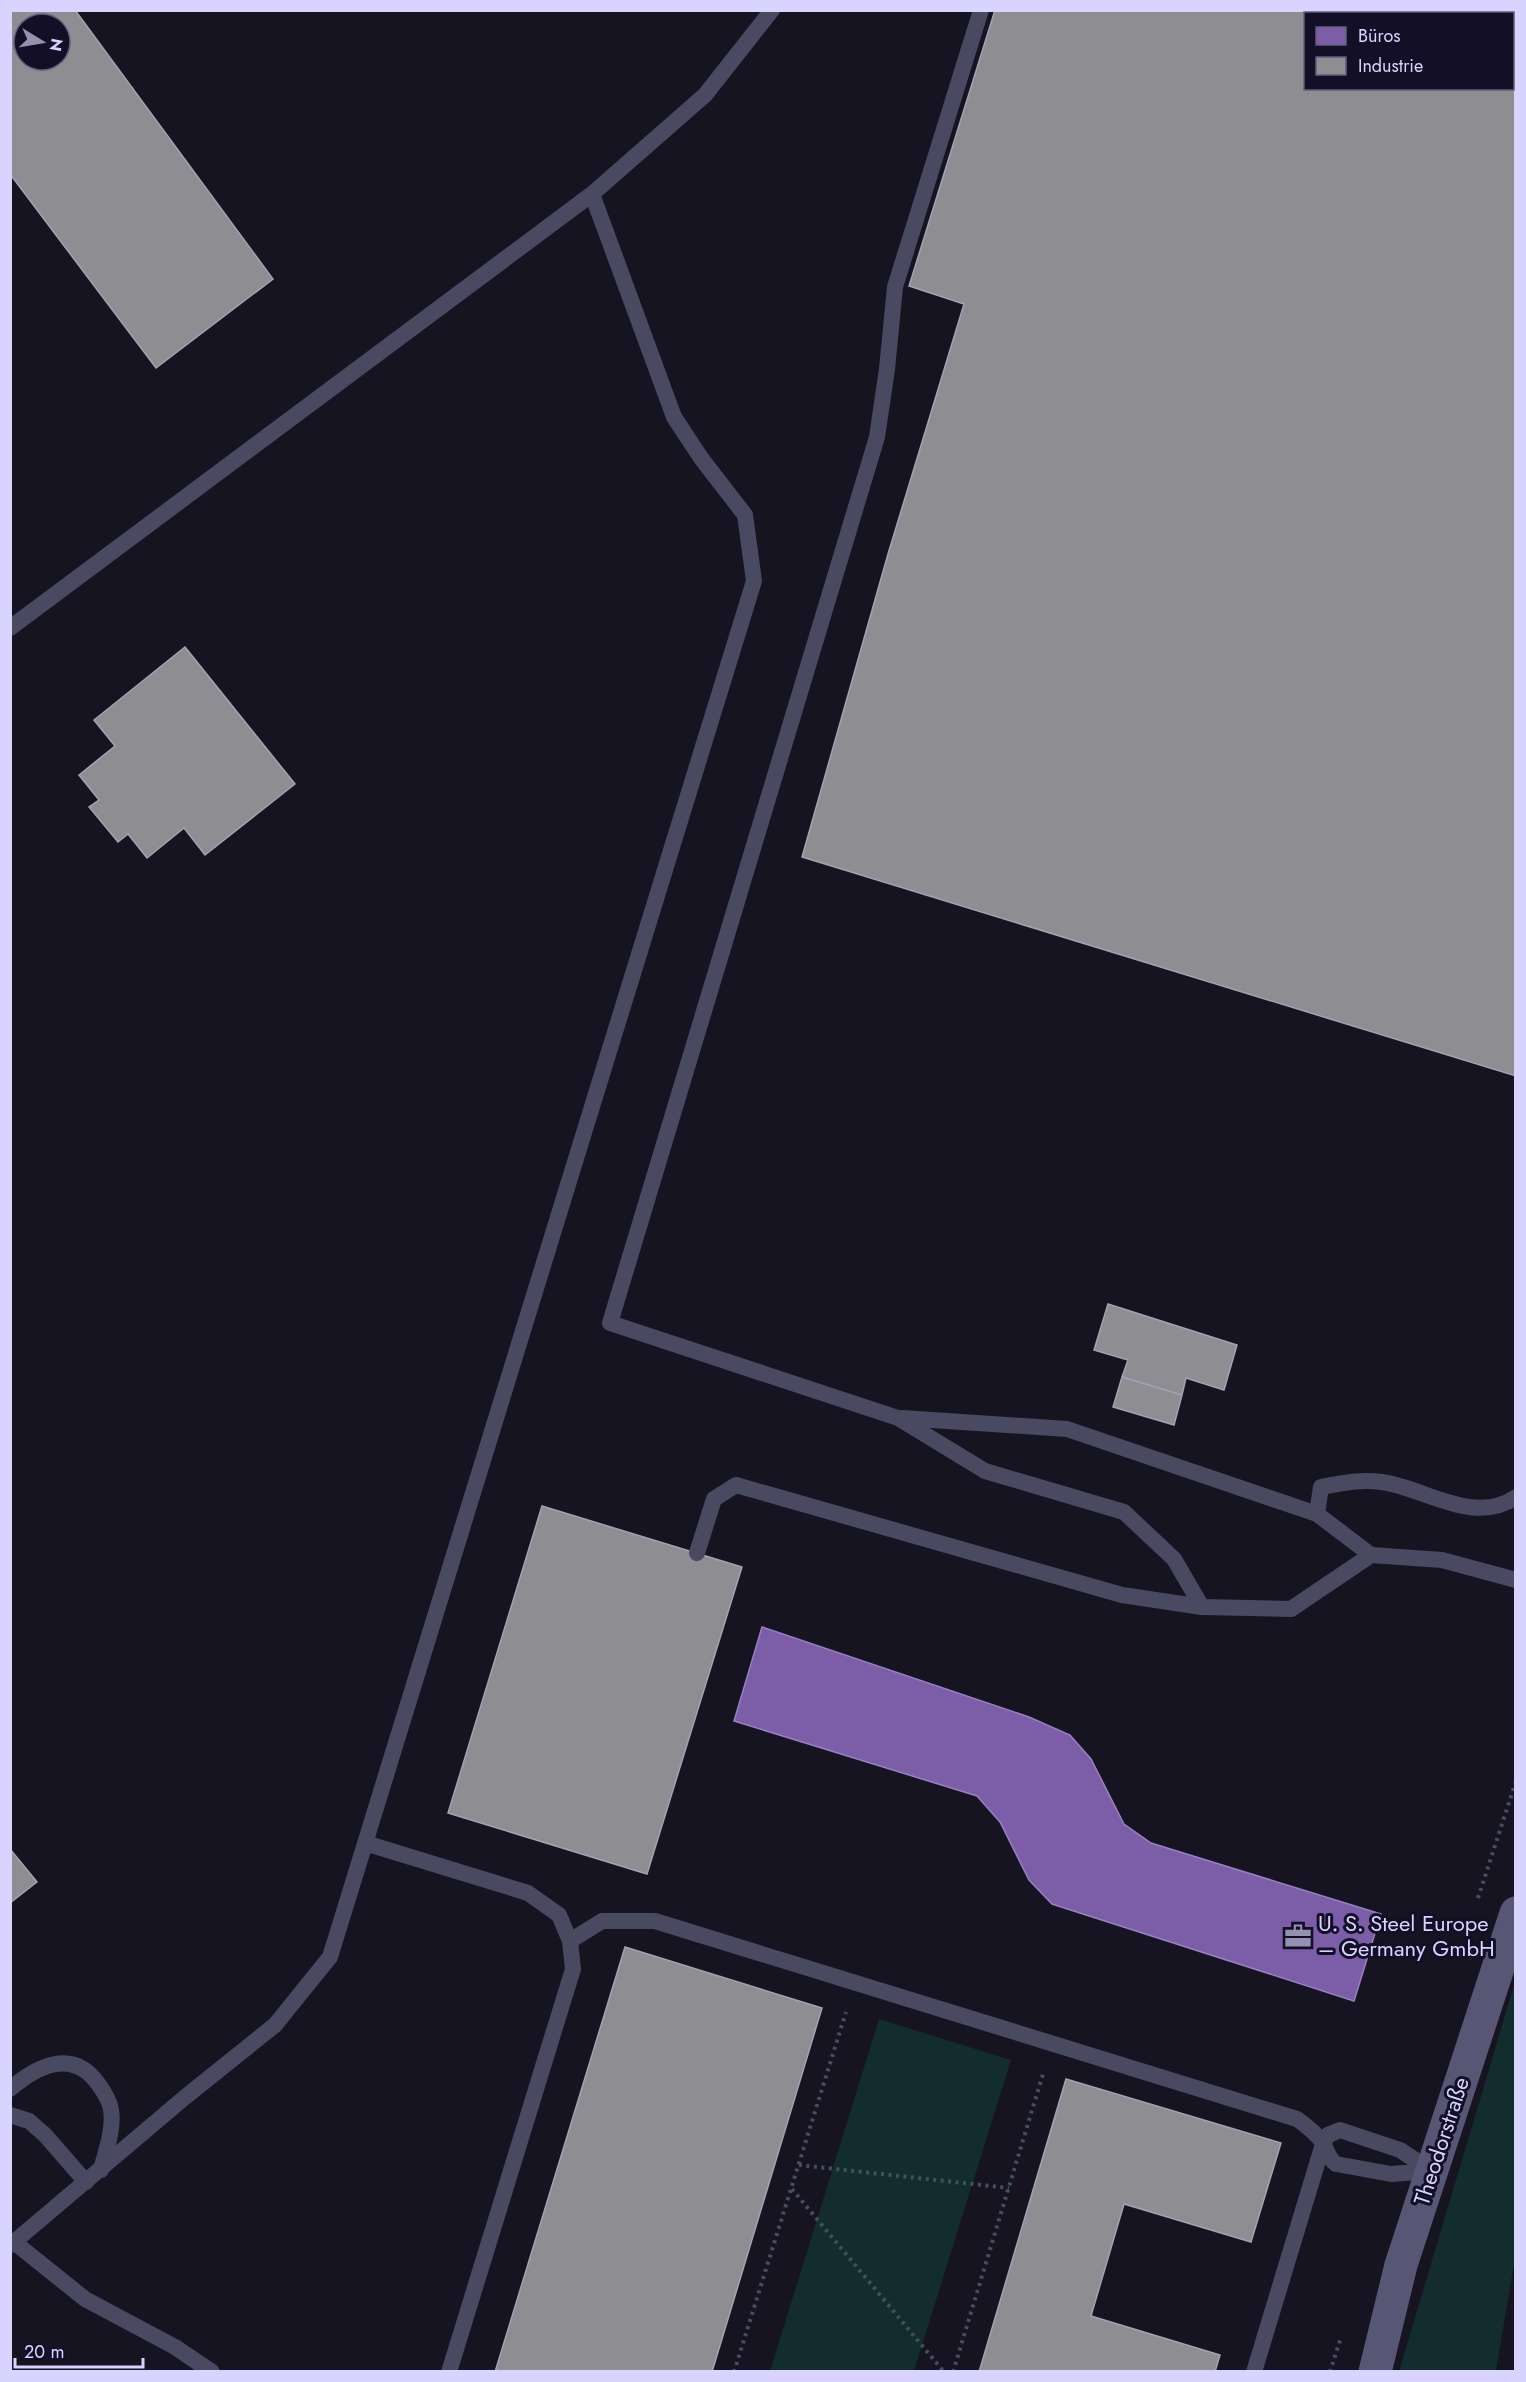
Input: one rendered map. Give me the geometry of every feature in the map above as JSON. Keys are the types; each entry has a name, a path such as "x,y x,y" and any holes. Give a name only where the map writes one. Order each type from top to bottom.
{"main road":[{"name":"Theodorstraße","path":"1375,2372 1401,2265 1515,1913"}],"lane":[{"path":"10,628 592,194 705,94 772,10"},
{"path":"981,10 895,287 887,369 877,437 610,1323 898,1418 985,1471 1124,1512 1174,1559 1202,1607"},
{"path":"212,2372 175,2347 85,2299 12,2243 184,2098 275,2025 330,1957 754,581 745,515 714,476 674,417 592,194"},
{"path":"898,1418 1067,1429 1317,1514 1371,1555 1442,1560 1515,1580"},
{"path":"1317,1514 1321,1487 1354,1481 1383,1482 1467,1508 1504,1505 1515,1497"},
{"path":"697,1553 714,1499 736,1485 1122,1595 1202,1607 1291,1609 1371,1555"},
{"path":"365,1843 528,1893 559,1915 570,1941 573,1969 449,2372"},
{"path":"570,1941 602,1921 655,1920 1297,2119 1310,2128 1323,2144 1329,2158 1336,2163 1391,2174 1432,2171"},
{"path":"10,2089 29,2073 45,2065 61,2062 80,2068 94,2078 111,2109 110,2137 101,2170"},
{"path":"10,2115 29,2121 45,2135 86,2182"},
{"path":"1254,2372 1323,2144 1328,2135 1340,2130 1400,2150 1432,2171"}],"path":[{"path":"734,2372 855,1982"},
{"path":"953,2372 1053,2044"},
{"path":"799,2165 1009,2188"},
{"path":"791,2188 944,2372"}],"green space":[{"path":"1515,1982 1515,2258 1496,2371 1399,2371"},
{"path":"879,2019 1011,2060 914,2371 770,2371"}],"building: Büros":[{"path":"762,1627 1029,1717 1070,1735 1091,1759 1124,1824 1151,1843 1381,1914 1354,2001 1052,1904 1029,1880 1000,1822 977,1796 734,1721"}],"building: Industrie":[{"path":"10,10 75,10 273,279 156,368 10,174"},
{"path":"995,10 1516,10 1516,1076 802,857 888,554 964,304 909,286"},
{"path":"185,647 295,784 205,855 184,828 147,858 128,834 118,842 89,807 99,800 79,775 115,746 94,720"},
{"path":"1108,1304 1237,1345 1224,1390 1186,1378 1182,1395 1122,1377 1128,1360 1094,1350"},
{"path":"1122,1377 1182,1395 1174,1425 1113,1407"},
{"path":"542,1506 742,1567 647,1874 448,1813"},
{"path":"10,1849 37,1882 10,1903"},
{"path":"625,1947 822,2008 712,2372 495,2372"},
{"path":"1066,2079 1281,2143 1251,2242 1124,2204 1091,2316 1220,2355 1215,2372 979,2372"}],"place":[{"name":"U. S. Steel Europe – Germany GmbH","path":"1298,1936"}]}
